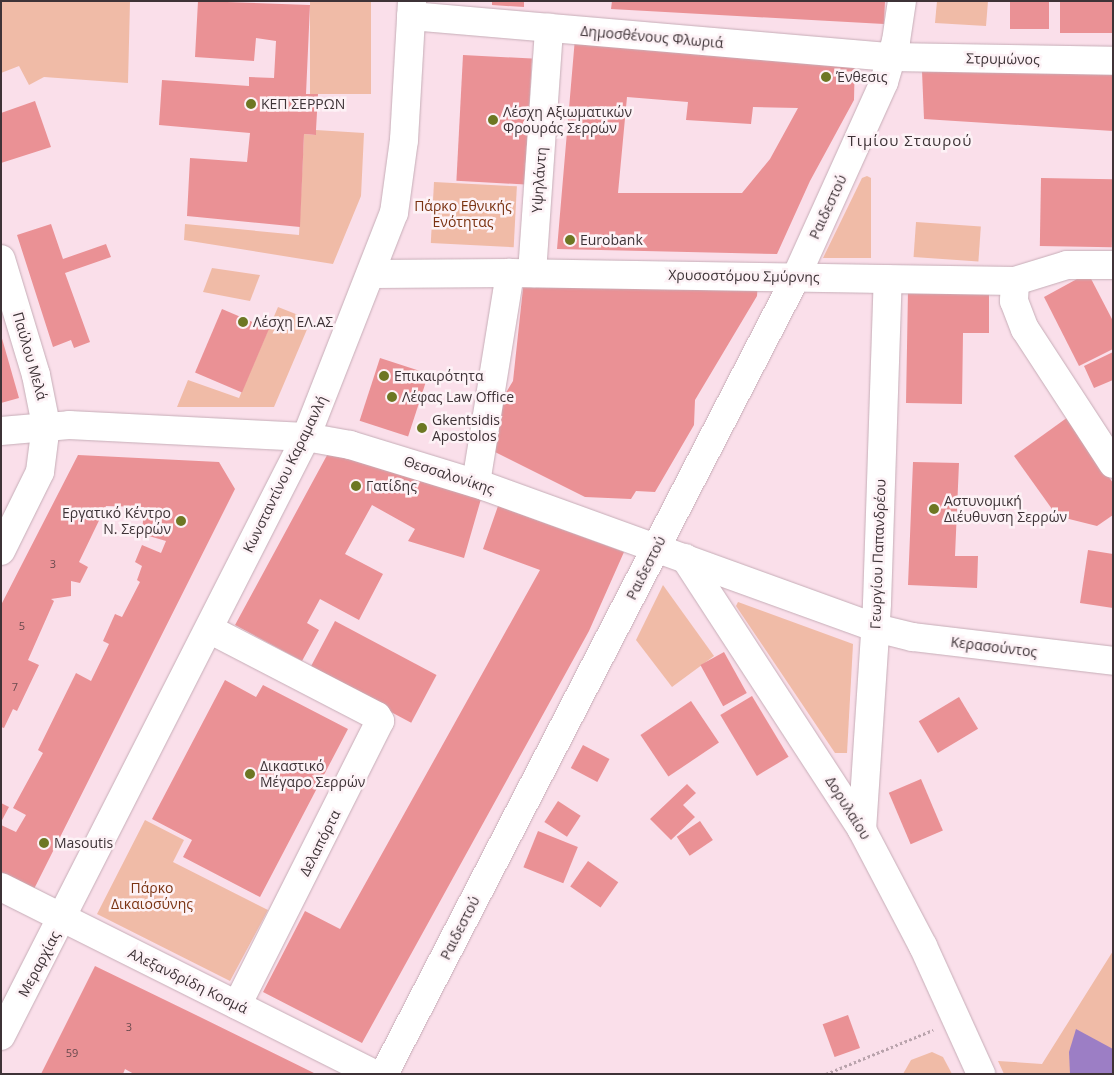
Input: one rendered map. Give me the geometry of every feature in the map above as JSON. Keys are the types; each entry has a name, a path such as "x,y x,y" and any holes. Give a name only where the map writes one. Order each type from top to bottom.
{"street":[{"path":"893,56 902,1"},
{"name":"Δημοσθένους Φλωριά","path":"412,9 549,28 893,56"},
{"name":"Κωνσταντίνου Καραμανλή","path":"63,918 306,437 373,274 399,193 412,9"},
{"name":"Υψηλάντη","path":"476,483 521,273 549,28"},
{"name":"Στρυμώνος","path":"893,56 1113,61"},
{"name":"Ραιδεστού","path":"384,1074 796,277 893,56"},
{"name":"Παύλου Μελά","path":"1,259 36,375 46,425 40,472 1,551"},
{"name":"Χρυσοστόμου Σμύρνης","path":"373,274 521,273 1015,281 1067,265 1113,265"},
{"name":"Γεωργίου Παπανδρέου","path":"862,830 876,628 888,279"},
{"path":"1015,281 1014,301 1025,330 1113,464"},
{"name":"Θεσσαλονίκης","path":"1,431 46,425 306,437 350,445 476,483 876,628"},
{"name":"Δορυλαίου","path":"685,558 862,830 957,1020 981,1074"},
{"name":"Δελαπόρτα","path":"209,628 380,721 237,1005"},
{"name":"Κερασούντος","path":"876,628 913,637 1113,661"},
{"name":"Αλεξανδρίδη Κοσμά","path":"1,886 375,1074"},
{"name":"Μεραρχίας","path":"1,1036 63,918"}],"path":[{"path":"826,1074 957,1020"}],"green space":[{"path":"1,1 130,1 128,83 44,77 29,85 19,66 1,73"},
{"path":"310,1 371,1 371,94 310,94"},
{"path":"937,1 988,1 986,26 935,23"},
{"path":"316,130 364,133 361,196 333,264 184,240 185,224 299,235 304,134 315,135"},
{"path":"867,176 871,178 871,258 823,258 862,178"},
{"name":"Πάρκο Εθνικής Ενότητας","path":"434,182 517,186 514,247 431,243"},
{"path":"916,222 981,227 978,261 914,257"},
{"path":"212,268 260,275 250,301 203,292"},
{"path":"278,307 311,320 274,407 177,407 188,380 239,398"},
{"path":"663,585 714,656 672,687 636,640"},
{"path":"738,602 853,644 847,753 835,753 736,606"},
{"name":"Πάρκο Δικαιοσύνης","path":"145,820 184,840 173,862 268,910 230,981 97,914"},
{"path":"1113,951 1113,1074 1004,1074 998,1061 1042,1064"},
{"path":"932,1052 943,1057 952,1074 903,1074 911,1060"}],"shaded area":[{"path":"1076,1029 1113,1049 1113,1074 1070,1074 1069,1052"}],"building":[{"path":"198,1 310,5 306,94 318,94 316,135 304,134 300,227 187,216 190,158 247,162 250,133 159,125 162,80 249,86 249,77 274,78 276,41 256,38 254,61 195,57"},
{"path":"492,1 524,1 524,7 492,5"},
{"path":"612,1 885,1 884,24 611,9"},
{"path":"1010,1 1049,1 1049,29 1010,29"},
{"path":"1060,1 1113,1 1113,33 1060,33"},
{"path":"575,38 855,56 854,100 810,181 777,254 557,249","holes":["627,97 688,102 686,120 751,124 753,107 798,108 770,159 742,193 618,193"]},
{"name":"Λέσχη Αξιωματικών Φρουράς Σερρών","path":"463,55 532,59 525,184 456,181"},
{"path":"922,71 1113,72 1113,131 924,119"},
{"path":"35,101 51,147 1,163 1,113"},
{"path":"1041,178 1113,179 1112,247 1040,246"},
{"path":"51,224 63,259 106,244 111,257 65,273 90,342 74,348 71,340 53,347 17,235"},
{"path":"1088,273 1113,321 1113,349 1079,366 1044,297"},
{"path":"524,279 758,282 757,296 695,400 694,425 655,492 636,491 631,499 585,497 495,452 496,409 513,381"},
{"path":"908,290 989,291 989,333 963,333 962,404 906,403"},
{"path":"222,309 269,329 242,392 195,373"},
{"path":"1,335 19,398 1,403"},
{"path":"1113,352 1113,380 1094,388 1084,366"},
{"name":"Λέφας Law Office","path":"380,358 429,374 408,437 360,421"},
{"path":"1068,417 1113,483 1113,515 1097,526 1057,516 1014,456"},
{"path":"332,446 483,492 464,558 408,541 415,529 372,505 345,554 383,574 359,620 320,599 307,623 319,630 302,661 235,625"},
{"path":"78,455 219,462 235,489 34,889 1,872 1,825 16,832 26,815 13,808 43,753 38,750 76,673 91,681 109,644 103,641 115,614 122,617 140,582 137,580 142,566 135,562 142,545 161,553 166,541 142,534 144,507 106,506 79,562 88,567 80,583 71,581 71,596 51,599 54,601 28,660 39,665 17,711 13,709 4,728 1,727 1,605"},
{"name":"Αστυνομική Διέυθυνση Σερρών","path":"913,462 959,463 955,556 978,556 977,588 908,585"},
{"path":"498,506 624,552 589,631 362,1043 263,992 305,911 340,929 540,570 483,549"},
{"path":"1088,550 1113,554 1113,608 1080,603"},
{"path":"335,621 437,675 411,723 310,669"},
{"path":"724,652 747,693 723,706 700,665"},
{"name":"Δικαστικό Μέγαρο Σερρών","path":"225,680 256,697 263,685 348,729 260,897 183,857 192,840 152,819"},
{"path":"752,696 789,757 757,776 720,715"},
{"path":"959,697 978,729 938,753 919,721"},
{"path":"691,701 719,742 668,777 640,735"},
{"path":"583,745 609,759 597,782 571,768"},
{"path":"921,779 943,831 911,844 889,793"},
{"path":"687,784 696,793 683,805 695,817 671,840 650,819"},
{"path":"558,801 581,816 567,837 544,822"},
{"path":"1,803 9,807 1,822"},
{"path":"700,821 713,840 690,856 677,837"},
{"path":"538,831 578,847 563,883 523,867"},
{"path":"588,861 618,882 601,908 570,886"},
{"path":"95,966 316,1074 134,1074 125,1069 123,1074 41,1074"},
{"path":"848,1015 860,1048 835,1057 823,1024"}],"place":[{"name":"Ένθεσις","path":"826,77"},
{"name":"ΚΕΠ ΣΕΡΡΩΝ","path":"251,104"},
{"name":"Λέσχη Αξιωματικών Φρουράς Σερρών","path":"493,120"},
{"name":"Eurobank","path":"570,240"},
{"name":"Λέσχη ΕΛ.ΑΣ","path":"243,322"},
{"name":"Επικαιρότητα","path":"384,376"},
{"name":"Λέφας Law Office","path":"392,397"},
{"name":"Gkentsidis Apostolos","path":"422,428"},
{"name":"Γατίδης","path":"356,486"},
{"name":"Αστυνομική Διέυθυνση Σερρών","path":"934,509"},
{"name":"Εργατικό Κέντρο Ν. Σερρών","path":"181,521"},
{"name":"Δικαστικό Μέγαρο Σερρών","path":"250,774"},
{"name":"Masoutis","path":"44,843"}],"district":[{"name":"Τιμίου Σταυρού","path":"910,141"}]}
